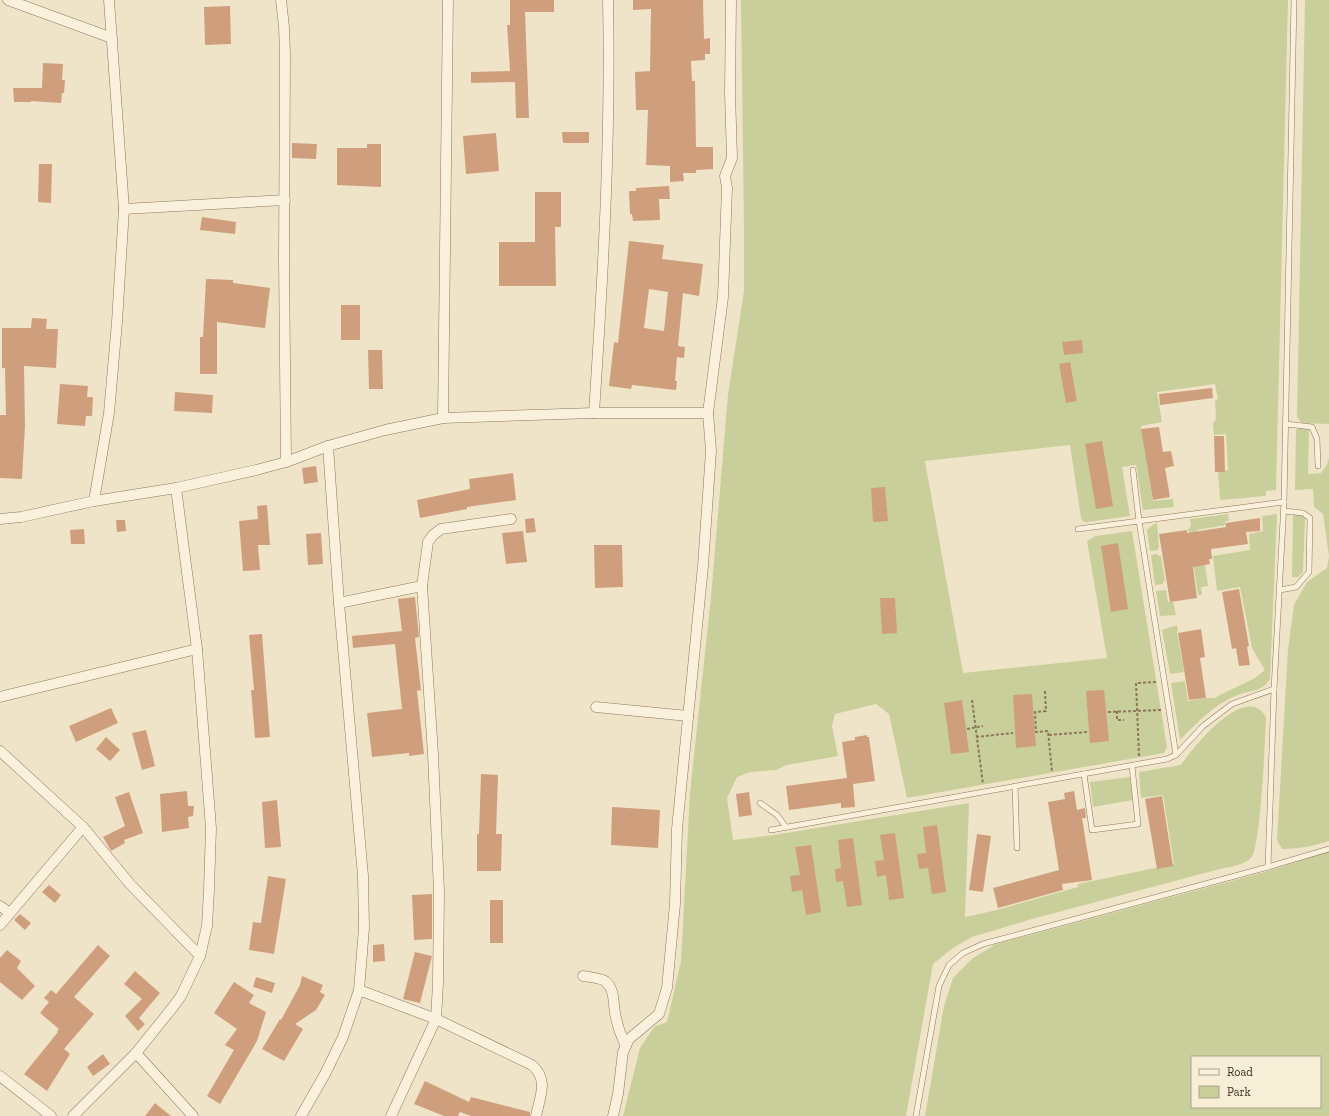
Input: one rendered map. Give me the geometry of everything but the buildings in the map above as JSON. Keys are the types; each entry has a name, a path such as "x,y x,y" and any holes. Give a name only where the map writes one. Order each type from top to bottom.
{"street":[{"path":"8,0 112,38"},
{"path":"94,501 109,413 117,322 124,209 109,0"},
{"path":"281,0 285,55 284,261 286,462"},
{"path":"442,418 448,0"},
{"path":"594,413 605,234 608,138 608,0"},
{"path":"613,1116 618,1094 623,1052 629,1039 659,1014 666,988 675,904 677,829 703,566 711,451 708,413 723,297 727,188 725,176 732,158 730,93 731,0"},
{"path":"124,209 285,200"},
{"path":"0,519 36,514 94,501 176,488 286,462 328,446 385,430 442,418 594,413 708,413"},
{"path":"301,1116 343,1037 359,990 364,928 363,876 339,604 328,446"},
{"path":"73,1116 136,1053 177,1002 200,956 207,926 210,890 211,828 197,649 176,488"},
{"path":"391,1116 436,1019 439,891 433,754 422,586 428,542 433,535 441,529 511,519"},
{"path":"339,604 422,586"},
{"path":"0,697 197,649"},
{"path":"596,707 688,716"},
{"path":"0,751 83,827 130,884 200,956"},
{"path":"0,925 83,827"},
{"path":"0,906 10,913"},
{"path":"583,976 604,980 610,987 621,1036 626,1046"},
{"path":"359,990 436,1019 532,1065 538,1071 543,1083 536,1116"},
{"path":"136,1053 193,1116"},
{"path":"0,1076 51,1116"}],"lane":[{"path":"1268,867 1274,689 1284,511 1294,0"},
{"path":"1286,424 1312,427 1317,439 1318,466"},
{"path":"1133,470 1139,521 1176,755"},
{"path":"1078,529 1284,502"},
{"path":"1280,590 1296,587 1309,572 1310,518 1303,513 1284,511"},
{"path":"771,830 1167,759 1176,755 1203,726 1232,704 1274,689"},
{"path":"1084,774 1092,830 1138,824 1132,766"},
{"path":"1015,786 1017,848"},
{"path":"760,803 777,815 786,827"},
{"path":"916,1116 939,986 949,965 963,953 983,944 1268,867 1329,849"}],"path":[{"path":"1139,764 1136,683 1164,681"},
{"path":"1045,691 1046,711 1035,712 1036,732 1048,731 1053,779"},
{"path":"972,700 984,791"},
{"path":"1108,712 1168,709"},
{"path":"1117,711 1117,720 1124,720"},
{"path":"967,729 983,726"},
{"path":"1049,735 1087,732"},
{"path":"976,737 1013,733"}],"green space":[{"path":"741,0 1288,0 1276,490 1266,491 1266,496 1220,500 1218,471 1228,470 1226,434 1214,435 1213,423 1216,419 1215,400 1218,399 1215,384 1157,392 1162,422 1141,426 1153,501 1173,499 1174,507 1143,510 1136,465 1122,467 1130,516 1084,522 1081,518 1070,445 925,461 963,673 1107,658 1087,541 1095,536 1132,531 1167,747 1164,753 907,798 889,714 876,704 835,714 832,726 838,756 787,765 776,770 751,772 737,777 727,798 733,840 774,835 969,803 965,917 997,910 1078,887 1078,884 1174,864 1163,795 1141,798 1139,772 1181,765 1208,732 1233,712 1246,707 1257,708 1266,717 1260,815 1254,850 1251,858 1237,865 1032,919 972,937 953,948 933,964 906,1116 623,1116 640,1048 654,1027 667,1022 681,961 690,793 711,597 728,394 744,291"},
{"path":"1305,0 1329,0 1329,424 1302,423 1297,417"},
{"path":"1306,428 1309,430 1308,474 1321,473 1327,465 1329,458 1329,556 1323,514 1314,507 1313,489 1295,490 1296,430"},
{"path":"1228,514 1229,521 1225,521 1226,525 1197,530 1202,565 1205,565 1208,586 1201,587 1202,595 1198,595 1188,528 1191,527 1190,519"},
{"path":"1277,514 1270,678 1264,686 1221,703 1200,720 1180,740 1171,683 1185,681 1188,701 1214,698 1255,678 1265,670 1252,648 1240,587 1217,591 1213,556 1250,550 1249,534 1263,531 1262,516"},
{"path":"1298,514 1304,517 1305,520 1303,572 1298,577 1292,577 1293,515"},
{"path":"1157,523 1159,547 1158,550 1150,551 1147,530"},
{"path":"1158,554 1158,556 1161,556 1165,581 1163,584 1155,585 1151,555"},
{"path":"1329,556 1329,841 1306,847 1282,849 1277,840 1288,649 1294,605 1307,582 1327,568"},
{"path":"1166,590 1168,602 1173,602 1176,615 1160,616 1156,591"},
{"path":"1177,625 1184,672 1170,674 1162,630"},
{"path":"1130,777 1133,800 1093,807 1090,782"},
{"path":"1329,852 1329,1116 925,1116 944,1006 953,978 973,958 996,944 1261,873"}]}
